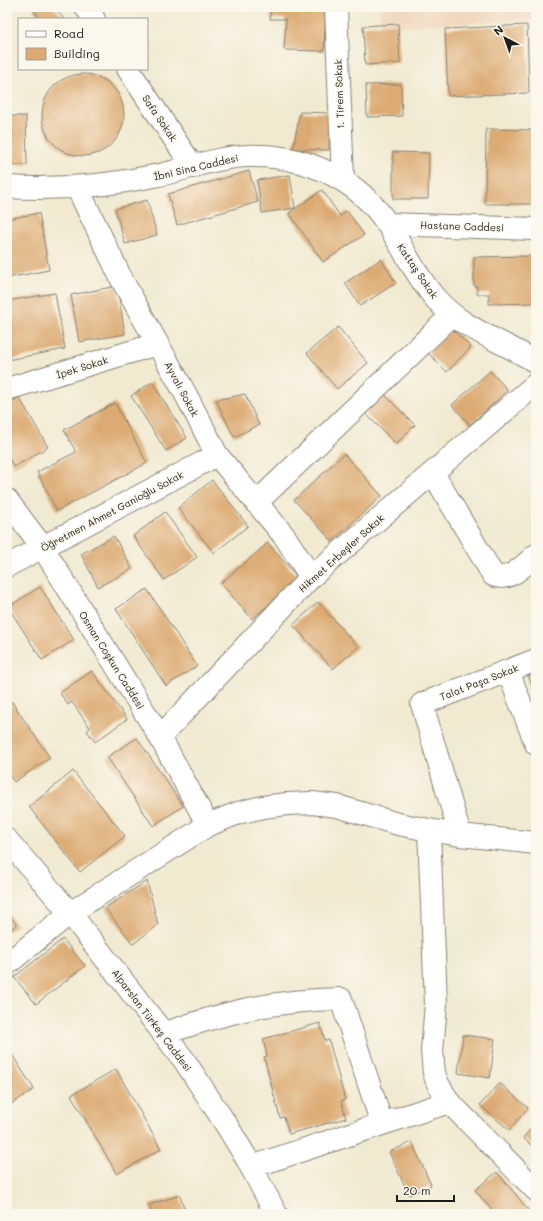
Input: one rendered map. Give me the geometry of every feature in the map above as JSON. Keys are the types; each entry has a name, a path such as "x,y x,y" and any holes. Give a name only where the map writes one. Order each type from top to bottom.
{"street":[{"path":"86,7 93,18"},
{"name":"1. Tirem Sokak","path":"336,7 342,180"},
{"name":"Safa Sokak","path":"129,70 194,167"},
{"name":"İbni Sina Caddesi","path":"7,187 77,187 116,183 155,176 229,157 266,156 305,163 324,170 342,180 374,207 387,224"},
{"name":"Ayvalı Sokak","path":"77,187 122,280 185,393 217,455 285,537 311,577"},
{"name":"Hastane Caddesi","path":"387,224 536,229"},
{"name":"Kattaş Sokak","path":"387,224 424,283 435,298 452,315 463,324 480,334 506,345 536,362"},
{"path":"256,503 452,315"},
{"name":"İpek Sokak","path":"7,390 157,344"},
{"name":"Hikmet Erbeşler Sokak","path":"160,737 311,577 536,384"},
{"name":"Öğretmen Ahmet Ganioğlu Sokak","path":"7,566 217,455"},
{"path":"433,473 493,575 498,578 507,577 536,555"},
{"name":"Osman Coşkun Caddesi","path":"7,500 43,548 160,737 208,825"},
{"name":"Talat Paşa Sokak","path":"460,835 422,704 536,660"},
{"path":"508,671 536,744"},
{"path":"7,964 70,913 208,825 238,813 263,807 312,803 337,806 383,820 429,830 460,835 536,843"},
{"path":"429,830 436,1004 432,1062 438,1084 449,1102 536,1190"},
{"name":"Alparslan Türkeş Caddesi","path":"7,840 70,913 206,1092 251,1168 276,1214"},
{"path":"163,1034 198,1021 259,1006 312,1000 341,999 382,1124"},
{"path":"251,1168 449,1102"}],"shaded area":[{"path":"380,7 536,7 536,20 381,27"}],"building":[{"path":"35,7 54,7 63,18 39,18 33,9"},
{"path":"271,7 326,7 324,51 284,50 286,19 270,19"},
{"path":"398,24 400,63 365,65 363,26"},
{"path":"527,25 529,93 448,96 445,29"},
{"path":"75,74 91,74 106,81 117,92 124,107 124,123 121,131 112,144 99,153 91,156 75,156 60,149 49,138 42,123 42,107 49,92 60,81"},
{"path":"401,84 402,116 367,117 366,85"},
{"path":"300,112 330,113 329,150 293,149"},
{"path":"7,116 26,116 27,165 7,165"},
{"path":"486,129 536,130 536,204 485,204"},
{"path":"393,152 429,153 428,199 393,199"},
{"path":"249,171 258,202 177,225 168,194"},
{"path":"290,175 295,208 262,213 257,180"},
{"path":"322,190 340,216 347,211 364,235 323,262 289,213"},
{"path":"147,200 157,235 125,244 115,209"},
{"path":"39,213 49,270 7,278 7,219"},
{"path":"536,256 536,303 489,304 489,294 477,294 477,286 474,286 474,257"},
{"path":"381,259 396,283 360,306 345,283"},
{"path":"117,286 125,334 79,342 71,295"},
{"path":"55,293 65,349 7,360 7,301"},
{"path":"338,327 368,363 337,389 307,353"},
{"path":"452,329 471,347 447,372 428,353"},
{"path":"490,371 508,390 470,425 452,405"},
{"path":"152,382 187,438 166,451 131,396"},
{"path":"245,394 259,425 234,437 216,400"},
{"path":"384,394 415,425 396,444 365,413"},
{"path":"19,397 48,447 14,467 7,455 7,404"},
{"path":"115,403 147,463 57,511 37,472 76,452 64,430"},
{"path":"344,454 382,496 332,541 294,500"},
{"path":"212,480 248,526 214,553 178,508"},
{"path":"165,512 197,557 164,580 133,536"},
{"path":"114,536 132,569 98,587 81,554"},
{"path":"268,543 299,579 252,619 221,583"},
{"path":"40,587 74,640 42,660 8,607"},
{"path":"147,589 197,666 166,686 116,609"},
{"path":"318,602 358,647 333,669 293,625"},
{"path":"536,668 536,698 527,672"},
{"path":"92,671 127,719 95,742 87,731 90,728 72,702 68,705 60,693"},
{"path":"12,702 50,758 14,782 7,772 7,705"},
{"path":"137,738 183,806 153,826 107,757"},
{"path":"73,771 125,836 80,872 29,807"},
{"path":"147,881 158,925 133,944 105,908"},
{"path":"7,912 17,925 7,932"},
{"path":"63,939 85,966 36,1004 14,977"},
{"path":"320,1023 325,1041 329,1040 345,1100 341,1101 346,1118 289,1134 284,1117 280,1118 264,1057 267,1056 263,1039"},
{"path":"463,1035 495,1039 490,1078 458,1073"},
{"path":"7,1047 34,1089 7,1107"},
{"path":"116,1069 161,1149 117,1174 71,1095"},
{"path":"500,1083 528,1108 509,1130 480,1105"},
{"path":"536,1122 536,1149 523,1138"},
{"path":"412,1142 431,1185 409,1195 389,1152"},
{"path":"497,1172 530,1212 528,1214 495,1214 475,1190"},
{"path":"180,1195 186,1214 152,1214 149,1205"}]}
